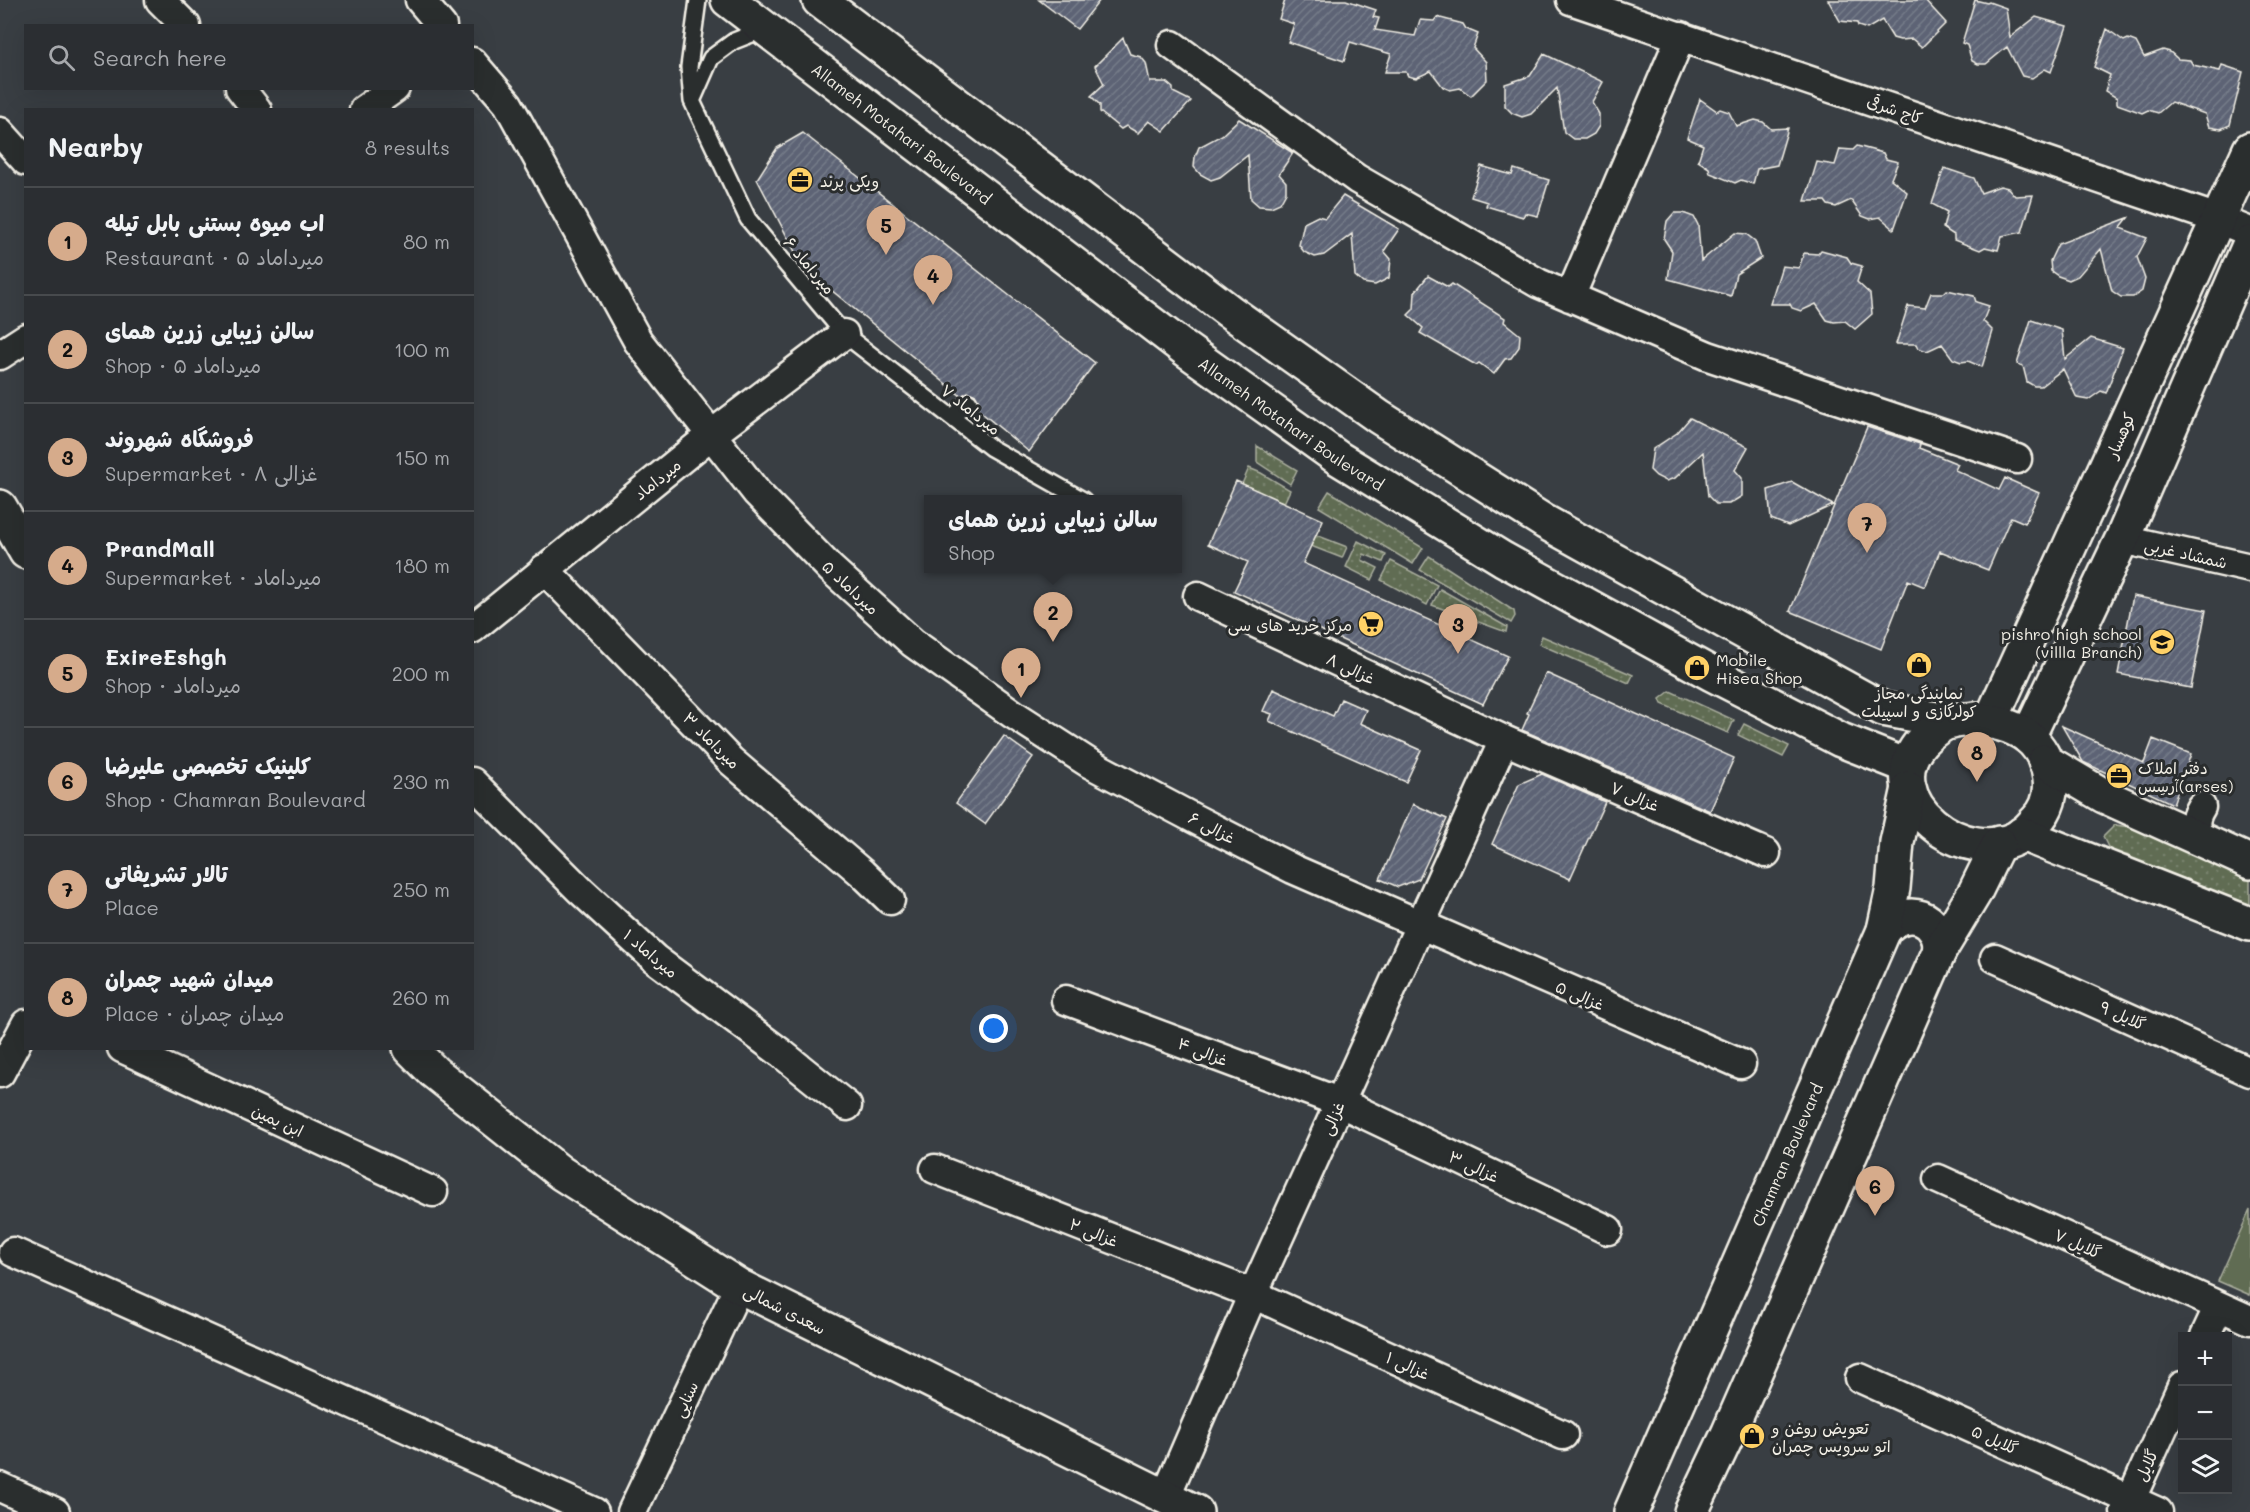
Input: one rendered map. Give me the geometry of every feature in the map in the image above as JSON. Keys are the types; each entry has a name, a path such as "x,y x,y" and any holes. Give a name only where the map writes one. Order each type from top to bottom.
{"main road":[{"name":"Allameh Motahari Boulevard","path":"728,0 1185,349 1338,458 1503,559 1712,674 1908,777"},
{"path":"819,0 1229,311 1379,417 1545,522 1882,709 1952,722"},
{"name":"کوهسار","path":"1990,722 2250,149"},
{"path":"1691,1512 1728,1434 1940,950 2011,839 2044,813 2052,786 2037,749 2122,539 2250,243"},
{"path":"0,507 24,549"},
{"path":"2250,862 2104,796 2002,723 1975,719 1952,722 1930,732 1917,747 1908,777 1920,812 1954,839 1980,844 2011,839 2250,924"},
{"name":"Chamran Boulevard","path":"1631,1512 1884,930 1893,888 1897,842 1908,777"},
{"path":"1884,930 1900,917 1910,915 1920,917 1936,930 1940,940 1940,950"},
{"name":"سعدی شمالی","path":"412,1050 434,1072 561,1173 739,1286 1196,1512"}],"street":[{"path":"160,0 184,24"},
{"path":"420,0 440,24"},
{"name":"کاج شرقی","path":"1571,0 2218,219 2250,232"},
{"path":"1570,297 1681,36"},
{"path":"1172,45 1357,179 1538,283 1708,356 2017,459"},
{"name":"میرداماد ۵","path":"474,64 507,105 638,341 757,493 831,568 913,643 1013,714"},
{"path":"241,90 255,108"},
{"path":"367,108 392,90"},
{"path":"0,132 24,159"},
{"name":"میرداماد","path":"474,627 711,435 844,334"},
{"path":"0,355 24,339"},
{"name":"شمشاد غربی","path":"2122,539 2250,568"},
{"name":"میرداماد ۳","path":"544,569 731,761 862,873 890,900"},
{"name":"غزالی ۸","path":"1198,596 1504,740"},
{"name":"غزالی ۶","path":"1013,714 1089,763 1205,824 1293,869 1419,925"},
{"name":"غزالی ۷","path":"1504,740 1766,853"},
{"name":"غزالی","path":"1165,1498 1253,1294 1504,740"},
{"name":"میرداماد ۱","path":"474,784 580,890 655,959 781,1053 847,1106"},
{"path":"2201,807 2194,827 2201,841"},
{"name":"غزالی ۵","path":"1419,925 1740,1064"},
{"name":"گلایل ۹","path":"1995,958 2250,1072"},
{"name":"غزالی ۴","path":"1066,1000 1339,1102"},
{"path":"0,1073 24,1028"},
{"name":"ابن یمین","path":"126,1050 434,1192"},
{"name":"غزالی ۳","path":"1339,1102 1608,1230"},
{"name":"غزالی ۲","path":"935,1169 1253,1294"},
{"name":"گلایل ۷","path":"1938,1179 2250,1320"},
{"path":"12,1252 594,1512"},
{"name":"سنایی","path":"632,1512 739,1286"},
{"name":"غزالی ۱","path":"1253,1294 1563,1435"},
{"path":"2207,1332 2219,1306"},
{"name":"گلایل ۵","path":"1860,1378 2128,1506 2158,1512"},
{"name":"گلایل","path":"2128,1506 2178,1395"},
{"path":"0,1487 55,1512"}],"lane":[{"path":"692,101 689,67 698,0"},
{"path":"692,101 711,58 734,41 767,28"},
{"name":"میرداماد ۶","path":"692,101 748,219 844,334"},
{"name":"میرداماد ۷","path":"844,334 991,448 1074,495"},
{"path":"952,417 969,402"}],"green space":[{"path":"1257,446 1297,470 1290,484 1257,462"},
{"path":"1249,468 1290,490 1284,503 1242,484"},
{"path":"1329,491 1423,548 1413,564 1319,507"},
{"path":"1316,535 1347,547 1342,558 1311,546"},
{"path":"1358,541 1386,555 1383,562 1364,554 1362,560 1378,568 1372,580 1346,567"},
{"path":"1429,556 1514,611 1515,616 1511,623 1420,570"},
{"path":"1391,561 1437,585 1427,605 1381,580"},
{"path":"1440,589 1507,627 1506,632 1432,605"},
{"path":"1542,636 1633,675 1629,683 1539,644"},
{"path":"1670,691 1734,720 1728,733 1662,704 1660,699"},
{"path":"1744,724 1789,746 1783,757 1738,735"},
{"path":"2115,825 2137,828 2250,875 2250,906 2186,885 2109,849 2103,837"},
{"path":"2250,1210 2250,1295 2218,1281"}],"building":[{"path":"1039,0 1100,0 1077,29"},
{"path":"1285,0 1346,0 1376,10 1373,17 1379,18 1375,30 1415,36 1420,20 1434,21 1437,17 1463,24 1466,29 1478,34 1473,48 1486,62 1487,80 1471,96 1460,88 1450,90 1443,87 1431,71 1416,78 1408,76 1406,72 1385,72 1391,54 1350,42 1344,61 1288,42 1294,24 1279,19"},
{"path":"1828,0 1925,0 1946,23 1922,47 1912,39 1893,38 1882,20 1867,29 1858,26 1857,23 1840,21"},
{"path":"1975,0 2006,8 2010,37 2036,17 2067,26 2051,72 2045,69 2032,78 2022,76 2007,47 1986,64 1972,61 1967,45 1962,43"},
{"path":"2107,29 2124,41 2128,39 2136,42 2144,57 2163,50 2170,52 2178,59 2190,60 2193,65 2220,71 2222,65 2243,72 2230,125 2221,129 2209,127 2205,114 2171,102 2158,113 2148,110 2142,113 2117,104 2117,98 2105,91 2110,75 2094,67"},
{"path":"1123,38 1130,54 1141,57 1146,63 1150,82 1166,82 1173,88 1173,92 1191,101 1164,131 1149,121 1138,133 1126,126 1121,129 1100,112 1100,105 1091,96 1104,84 1095,66"},
{"path":"1544,54 1603,82 1592,102 1599,114 1599,126 1594,134 1585,139 1573,139 1564,132 1557,88 1531,114 1522,117 1512,113 1505,106 1505,84 1530,76"},
{"path":"1700,99 1717,111 1720,109 1729,112 1736,126 1755,120 1763,122 1771,129 1788,128 1777,165 1757,169 1753,184 1741,180 1735,183 1710,173 1709,168 1698,161 1703,145 1687,138"},
{"path":"1239,119 1293,153 1279,174 1286,182 1286,192 1280,203 1271,207 1259,206 1251,199 1248,155 1220,177 1211,180 1200,174 1194,167 1199,147 1222,135"},
{"path":"803,133 1095,363 1029,452 976,408 979,401 976,395 968,392 961,396 803,267 757,179 777,148"},
{"path":"1857,146 1883,153 1886,159 1898,162 1891,179 1907,192 1894,229 1880,217 1870,219 1862,216 1851,200 1836,207 1828,205 1825,201 1805,201 1817,162 1835,165 1840,149 1853,150"},
{"path":"1481,166 1512,175 1514,169 1549,180 1538,216 1525,213 1523,217 1486,206 1487,202 1471,197"},
{"path":"1944,168 1974,178 1981,193 2000,186 2008,188 2015,196 2033,195 2022,232 2002,236 1998,250 1985,247 1980,250 1954,240 1954,235 1943,228 1947,212 1932,204"},
{"path":"1343,196 1399,229 1384,251 1391,259 1389,278 1375,285 1363,283 1355,276 1352,234 1324,255 1315,257 1304,252 1299,245 1304,223 1318,216 1325,218"},
{"path":"1674,213 1694,217 1698,225 1701,261 1735,233 1746,234 1755,241 1761,258 1736,274 1731,296 1668,279 1672,251 1664,239 1667,221"},
{"path":"2128,218 2120,228 2147,238 2137,257 2145,279 2142,291 2133,297 2121,297 2112,291 2101,249 2078,276 2069,280 2051,271 2050,261 2058,244"},
{"path":"1821,250 1847,257 1851,263 1862,266 1857,282 1870,294 1872,314 1855,329 1845,321 1827,320 1816,304 1801,311 1792,308 1790,304 1770,304 1782,266 1799,268 1804,253 1818,254"},
{"path":"1428,276 1448,287 1452,284 1505,318 1504,322 1520,335 1519,347 1511,358 1505,359 1494,374 1479,363 1476,365 1420,333 1423,328 1408,315 1414,309 1415,292"},
{"path":"1947,290 1974,296 1976,302 1989,306 1983,321 1993,331 1982,367 1968,361 1961,362 1953,359 1942,344 1927,351 1918,348 1916,344 1896,344 1908,306 1925,308 1931,293 1944,293"},
{"path":"2031,320 2062,330 2065,359 2091,338 2123,348 2106,393 2101,391 2088,400 2077,398 2063,369 2041,386 2034,386 2027,382 2023,366 2017,364"},
{"path":"1690,418 1748,447 1735,470 1742,478 1742,496 1729,504 1716,504 1708,496 1703,452 1675,478 1666,481 1650,470 1653,449 1677,433"},
{"path":"1867,427 1920,444 1919,448 1958,464 1955,470 1999,490 2005,478 2039,493 2025,523 2011,517 1988,570 1940,551 1925,587 1908,580 1881,649 1790,611"},
{"path":"1236,481 1323,520 1303,563 1508,656 1483,704 1234,591 1248,562 1208,544"},
{"path":"1792,482 1833,505 1788,526 1771,519 1768,490"},
{"name":"pishro high school (villla Branch)","path":"2133,596 2206,610 2191,688 2118,674"},
{"path":"1546,673 1734,758 1710,811 1522,730 1529,714 1527,713"},
{"path":"1273,689 1333,716 1341,699 1366,710 1360,723 1421,750 1406,782 1269,721 1272,714 1263,711"},
{"path":"2062,726 2144,763 2153,739 2191,754 2173,804 2083,762"},
{"path":"1004,736 1033,757 985,824 956,803"},
{"path":"1542,774 1605,802 1570,879 1492,844 1519,784"},
{"path":"1413,804 1447,819 1419,879 1398,887 1380,879"}],"place":[{"name":"ویکی پرند","path":"800,180"},
{"name":"ExireEshgh","path":"886,255"},
{"name":"PrandMall","path":"933,305"},
{"name":"تالار تشریفاتی","path":"1867,553"},
{"name":"مرکز خرید های سی","path":"1371,624"},
{"name":"سالن زیبایی زرین همای","path":"1053,642"},
{"name":"pishro high school (villla Branch)","path":"2162,642"},
{"name":"فروشگاه شهروند","path":"1458,654"},
{"name":"نمایندگی مجاز کولرگازی و اسپیلت","path":"1919,665"},
{"name":"Mobile Hisea Shop","path":"1697,668"},
{"name":"اب میوه بستنی بابل تیله","path":"1021,698"},
{"name":"دفتر املاک آرسِس(arses)","path":"2119,776"},
{"name":"میدان شهید چمران","path":"1977,782"},
{"name":"کلینیک تخصصی علیرضا","path":"1875,1216"},
{"name":"تعویض روغن و اتو سرویس چمران","path":"1752,1436"}]}
